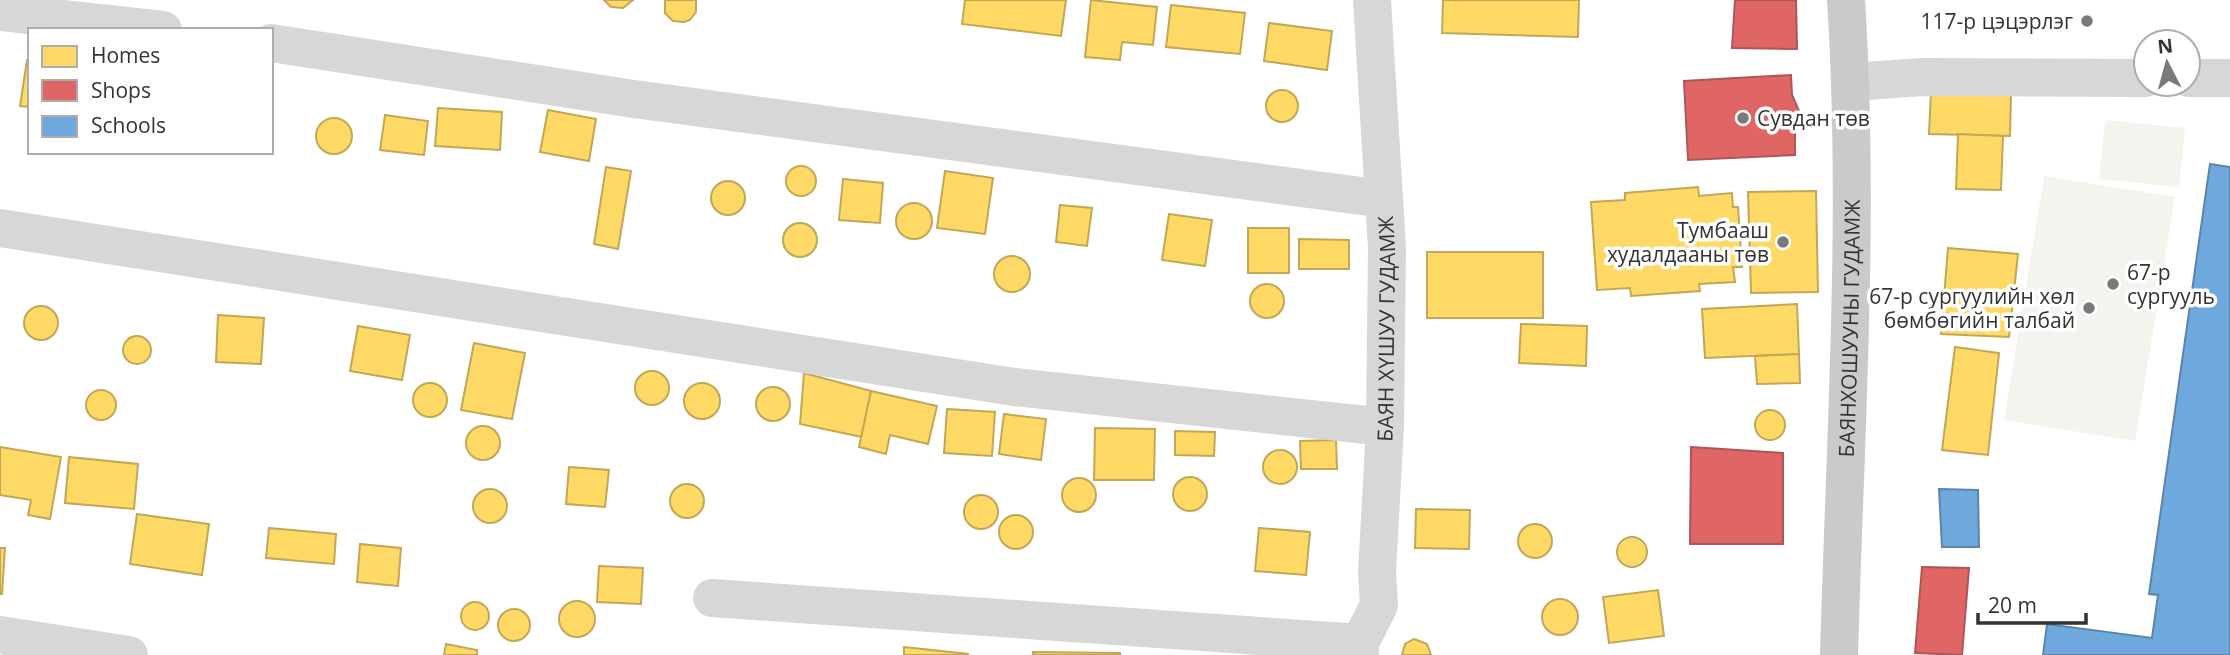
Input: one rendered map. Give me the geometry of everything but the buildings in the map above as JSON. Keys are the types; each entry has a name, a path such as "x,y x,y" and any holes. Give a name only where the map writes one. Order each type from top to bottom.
{"main road":[{"name":"БАЯНХОШУУНЫ ГУДАМЖ","path":"1839,655 1852,214 1852,82 1846,0"}],"street":[{"name":"БАЯН ХҮШУУ ГУДАМЖ","path":"1360,649 1379,605 1377,573 1385,427 1387,248 1372,0"},
{"path":"0,12 145,28"},
{"path":"273,43 634,99 1384,199"},
{"path":"1852,82 1923,77 2132,78"},
{"path":"2202,78 2230,78"},
{"path":"0,228 1014,387 1385,427"},
{"path":"712,598 1360,649"},
{"path":"0,635 129,655"}],"shaded area":[{"path":"2105,120 2185,128 2179,187 2099,179"},
{"name":"67-р сургуулийн хөл бөмбөгийн талбай","path":"2044,176 2175,197 2135,441 2004,420"}],"place":[{"name":"117-р цэцэрлэг","path":"2087,21"},
{"name":"Сувдан төв","path":"1743,118"},
{"name":"Тумбааш худалдааны төв","path":"1783,242"},
{"name":"67-р сургууль","path":"2113,284"},
{"name":"67-р сургуулийн хөл бөмбөгийн талбай","path":"2089,308"}]}
